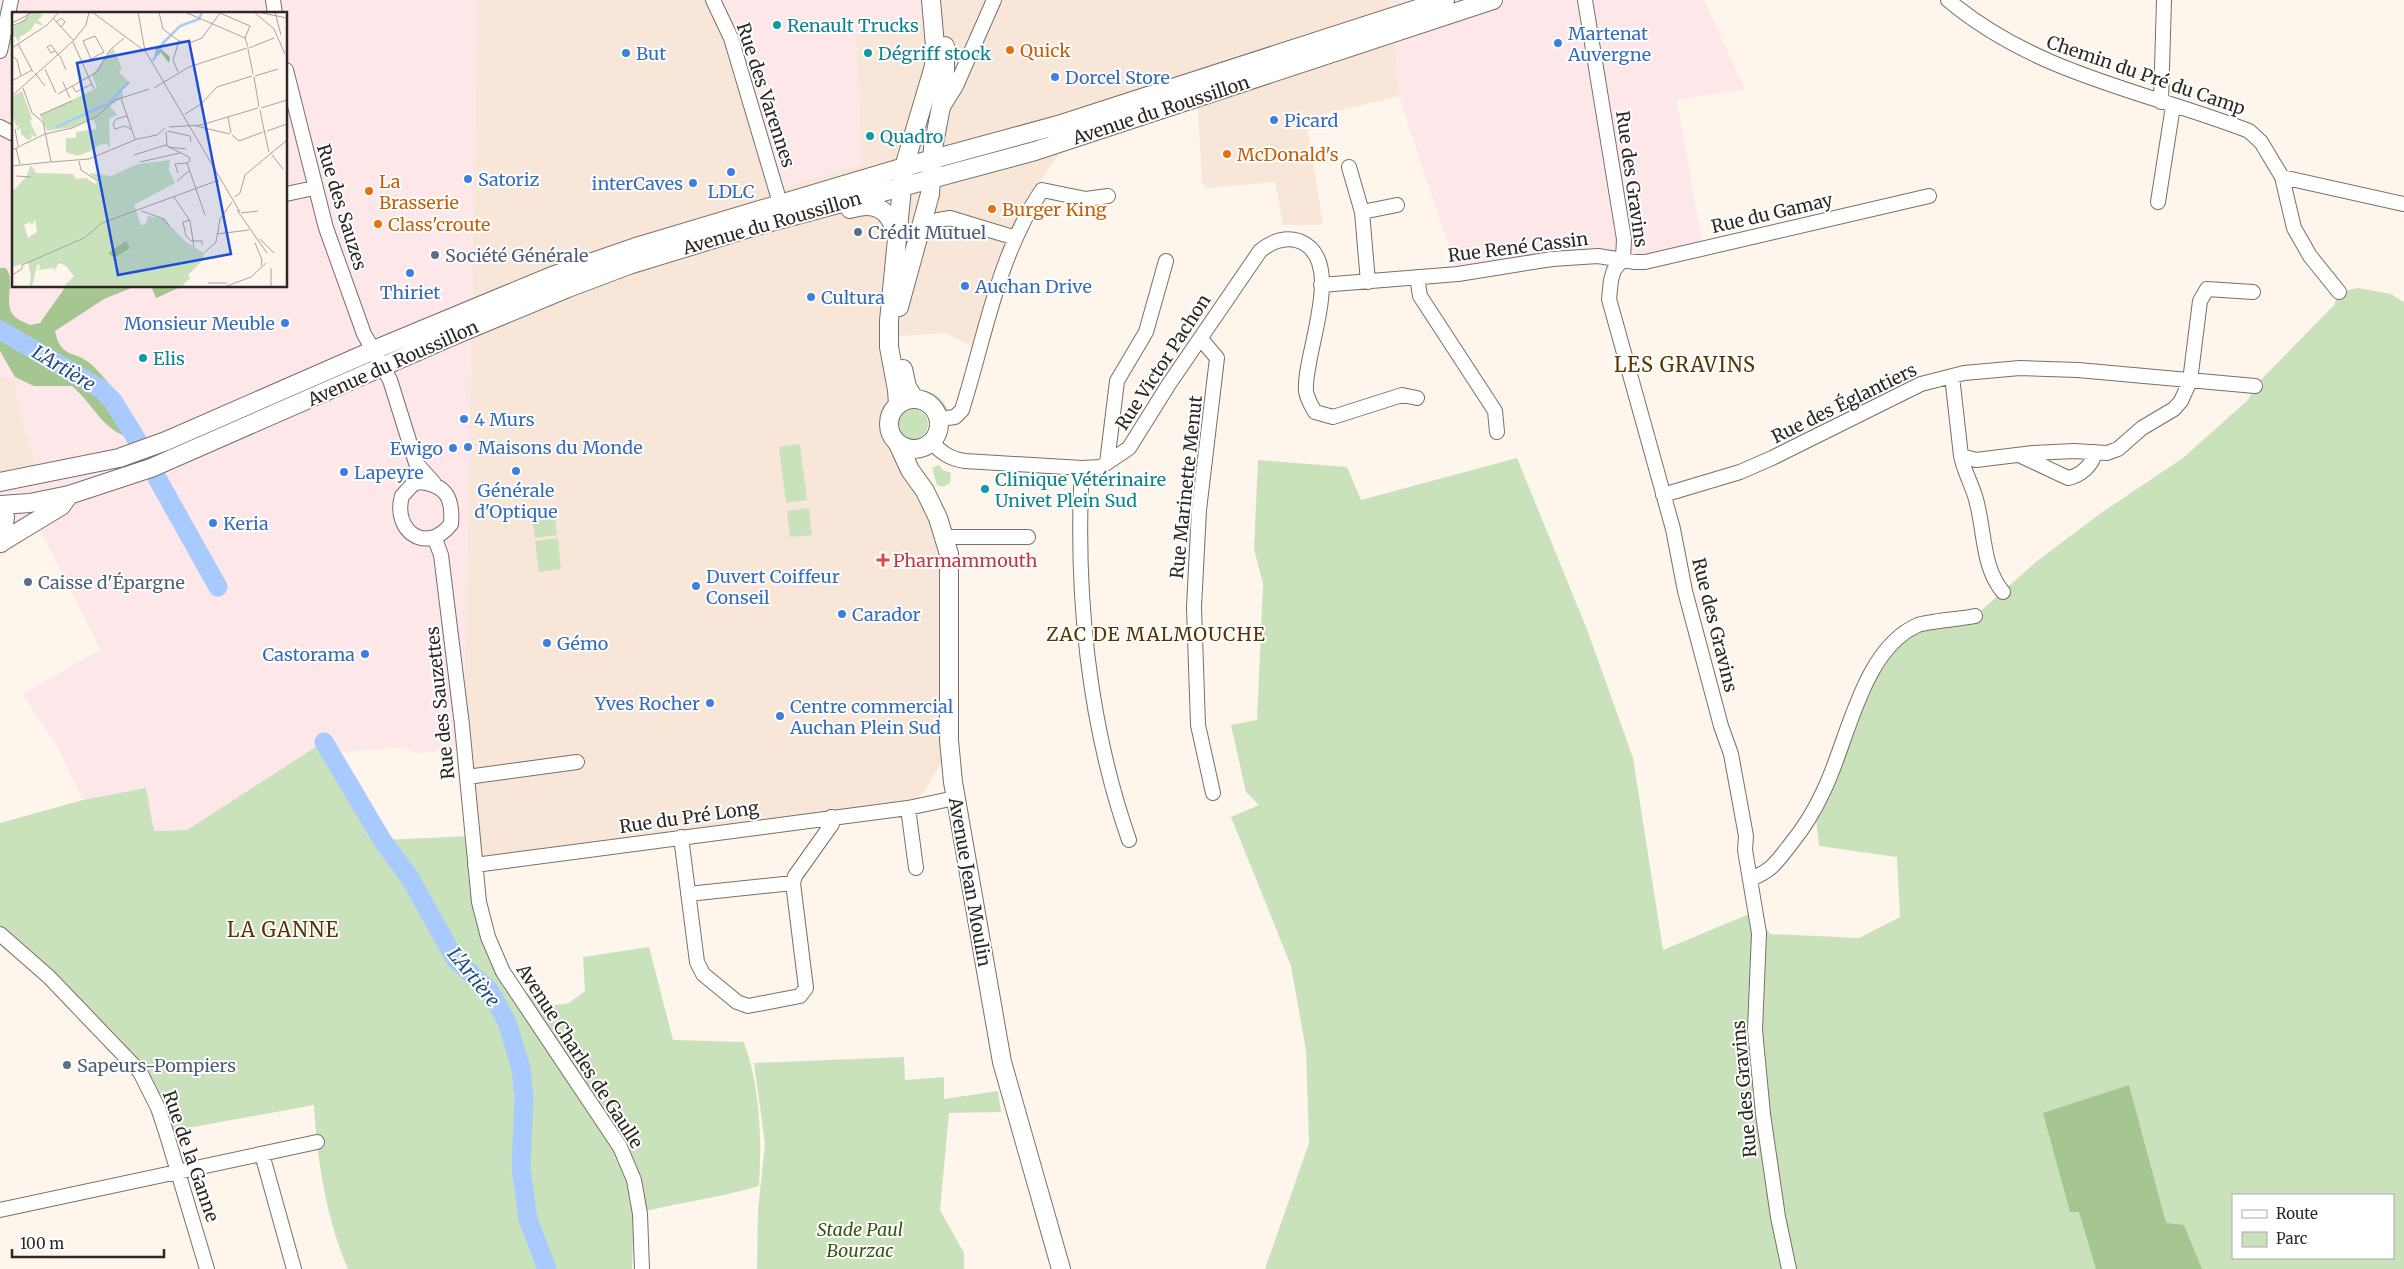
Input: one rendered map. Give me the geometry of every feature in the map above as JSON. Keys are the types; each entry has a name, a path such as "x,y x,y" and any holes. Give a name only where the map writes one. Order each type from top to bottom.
{"main road":[{"path":"898,404 888,333 904,167 944,85 935,51 931,0"},
{"path":"914,398 898,404 892,411 888,424 892,436 898,444 913,449 927,445 938,432 939,419 930,404 914,398 908,387 897,348 895,324 932,180 932,160 942,110 946,62 941,0"},
{"name":"Avenue du Roussillon","path":"119,458 166,441 372,351 552,276 701,234 780,203 1094,114 1445,0"},
{"name":"Avenue du Roussillon","path":"701,234 850,205 902,186 932,180 1035,151 1493,0"},
{"path":"942,110 946,139 965,151"},
{"path":"659,247 699,251 850,205 871,206 887,213 892,220 898,240"},
{"name":"Avenue du Roussillon","path":"0,506 30,503 69,495 174,459 659,247"},
{"name":"Avenue Jean Moulin","path":"898,444 915,479 925,491"},
{"name":"Avenue Jean Moulin","path":"927,445 920,468 925,491 945,537 949,554 949,740 955,798 1002,1062 1062,1269"},
{"path":"0,482 119,458"},
{"path":"0,543 4,517 0,506 23,489 91,474 119,458"},
{"path":"0,543 61,506 69,495"}],"street":[{"path":"0,51 11,0"},
{"name":"Rue des Varennes","path":"713,0 731,38 780,203"},
{"path":"944,85 966,64 994,0"},
{"name":"Rue des Gravins","path":"1585,0 1624,239 1623,260 1614,270 1609,299 1663,495 1685,591 1721,726 1731,754 1759,933 1755,1030 1763,1114 1778,1217 1789,1269"},
{"name":"Chemin du Pré du Camp","path":"1948,0 1973,20 2030,54 2057,66 2249,131 2261,142 2282,177 2294,228 2310,256 2339,292"},
{"path":"2158,202 2167,104 2164,0"},
{"name":"Rue des Sauzes","path":"288,78 314,188 326,228 372,351"},
{"path":"0,127 12,133"},
{"path":"1349,166 1362,212 1368,282"},
{"path":"2282,177 2403,204"},
{"path":"288,194 314,188"},
{"path":"939,419 955,417 962,410 997,289 1016,238 1031,206 1042,190 1086,199 1108,196"},
{"name":"Rue du Gamay","path":"1623,260 1645,262 1929,196"},
{"path":"1362,212 1397,205"},
{"path":"920,230 938,220 950,218 1016,238"},
{"name":"Rue Victor Pachon","path":"927,445 953,460 1047,468 1094,468 1107,463 1129,448 1136,439 1150,413 1260,251 1268,244 1286,239 1296,240 1312,250 1320,263 1321,285"},
{"name":"Rue René Cassin","path":"1321,285 1458,274 1552,259 1598,256 1623,260"},
{"path":"1107,463 1117,381 1146,332 1166,261"},
{"path":"1417,277 1420,296 1495,410 1497,432"},
{"path":"1321,285 1306,391 1315,412 1333,417 1402,395 1417,398"},
{"path":"1961,456 1976,460 2019,454 2074,451 2113,452 2142,428 2166,415 2181,401 2190,381 2200,301 2207,289 2253,292"},
{"name":"Rue Marinette Menut","path":"1201,339 1217,358 1199,510 1194,607 1198,725 1213,793"},
{"path":"372,351 383,367 396,397 416,463 413,484"},
{"name":"Rue des Églantiers","path":"1663,495 1740,472 1921,384 1952,376 2020,368 2078,370 2255,386"},
{"path":"1952,376 1961,456 1965,473 1975,497 1991,572 2003,592"},
{"path":"2019,454 2068,478 2081,473 2093,460 2095,452"},
{"path":"416,463 444,491 450,501 452,510 451,524 443,534 435,539 426,540 413,535 403,520 401,500 402,496 413,484 420,482 434,483"},
{"path":"1082,468 1080,524 1091,674 1107,767 1129,840"},
{"path":"945,537 1028,537"},
{"name":"Rue des Sauzettes","path":"435,539 441,555 443,570 467,777 475,865"},
{"path":"1751,880 1768,872 1800,832 1824,790 1860,695 1883,655 1896,641 1919,625 1975,616"},
{"path":"467,777 577,762"},
{"name":"Rue du Pré Long","path":"475,865 908,808 955,798"},
{"path":"908,808 916,868"},
{"path":"681,837 697,962 703,974 737,1002 748,1006 804,994 806,988 793,883 795,876 832,824 831,817"},
{"name":"Avenue Charles de Gaulle","path":"475,865 479,902 486,928 503,972 620,1147 634,1180 640,1214 642,1269"},
{"path":"688,894 793,883"},
{"name":"Rue de la Ganne","path":"0,934 49,977 140,1072 158,1108 207,1269"},
{"path":"0,1210 318,1142"},
{"path":"262,1154 294,1269"}],"shaded area":[{"path":"0,0 478,0 464,749 415,753 404,747 341,752 328,739 187,830 154,831 146,789 83,800 58,747 22,694 102,649 40,530 0,558 0,482 40,475 26,435 18,403 15,377 0,376"},
{"path":"478,0 719,0 861,148 856,34 900,30 928,0 1389,0 1393,17 1399,96 1306,119 1323,225 1283,225 1275,182 1207,188 1202,183 1197,91 1090,125 1060,153 1032,192 987,295 974,347 945,333 900,336 890,361 894,408 889,420 889,428 945,537 947,753 924,792 908,808 475,865 464,749 415,753 404,747 341,752 328,739 308,750 101,650 43,535 278,413"},
{"path":"719,0 928,0 928,26 856,34 862,164 783,188 734,37"},
{"path":"1389,0 1704,0 1745,89 1677,100 1703,248 1623,259 1458,274 1399,96 1393,17"},
{"path":"0,376 15,377 18,403 26,435 40,475 0,482"}],"green space":[{"path":"0,268 6,268 9,273 10,310 18,319 30,325 40,323 65,288 131,288 104,299 55,331 61,346 65,350 86,360 100,372 119,398 140,435 137,440 115,431 107,425 72,386 34,386 15,377 0,351"},
{"path":"152,288 178,288 156,298"},
{"path":"2358,288 2391,294 2404,302 2404,1269 1265,1269 1309,1143 1306,1050 1291,966 1231,817 1259,805 1246,792 1231,725 1257,720 1263,584 1254,549 1258,460 1347,467 1361,500 1517,458 1588,632 1633,758 1663,950 1754,912 1770,934 1859,938 1900,917 1897,857 1819,846 1816,818 1871,672 1919,625 1975,616 2037,561 2101,513 2183,458 2248,400 2255,386 2334,305 2339,292"},
{"path":"915,389 936,395 950,413 945,412 931,398"},
{"path":"913,409 924,413 928,424 924,435 913,439 902,435 898,424 902,413"},
{"path":"800,444 807,500 786,503 779,447"},
{"path":"939,465 943,470 951,473 950,483 943,487 937,485 932,468"},
{"path":"554,508 557,535 535,538 531,511"},
{"path":"809,508 812,535 790,537 787,511"},
{"path":"558,538 561,569 539,572 535,541"},
{"path":"328,739 341,752 358,800 382,840 472,836 475,865 503,972 543,1007 569,1003 585,991 583,957 649,947 673,1040 744,1042 754,1077 759,1113 759,1186 634,1214 632,1269 348,1269 340,1250 328,1209 317,1147 314,1105 166,1132 140,1072 0,934 0,823 83,800 146,788 154,831 187,830"},
{"name":"Stade Paul Bourzac","path":"904,1057 905,1080 944,1077 944,1099 998,1091 1001,1112 949,1113 940,1210 964,1253 964,1269 757,1269 758,1210 765,1144 754,1063"},
{"path":"2129,1085 2166,1223 2184,1225 2202,1269 2096,1269 2079,1212 2070,1212 2043,1113"}],"waterway":[{"name":"L'Artière","path":"0,330 101,389 113,401 137,440"},
{"name":"L'Artière","path":"157,478 218,587"},
{"name":"L'Artière","path":"324,742 382,840 410,878 455,959 489,990 507,1022 521,1069 524,1098 521,1168 528,1219 547,1269"}],"place":[{"name":"Renault Trucks","path":"777,25"},
{"name":"Martenat Auvergne","path":"1558,43"},
{"name":"Quick","path":"1010,50"},
{"name":"But","path":"626,53"},
{"name":"Dégriff stock","path":"868,53"},
{"name":"Dorcel Store","path":"1055,77"},
{"name":"Picard","path":"1274,120"},
{"name":"Quadro","path":"870,136"},
{"name":"McDonald's","path":"1227,154"},
{"name":"LDLC","path":"731,172"},
{"name":"Satoriz","path":"468,179"},
{"name":"interCaves","path":"693,183"},
{"name":"La Brasserie","path":"369,191"},
{"name":"Burger King","path":"992,209"},
{"name":"Class'croute","path":"378,224"},
{"name":"Crédit Mutuel","path":"858,232"},
{"name":"Société Générale","path":"435,255"},
{"name":"Thiriet","path":"410,273"},
{"name":"Auchan Drive","path":"965,286"},
{"name":"Cultura","path":"811,297"},
{"name":"Monsieur Meuble","path":"285,323"},
{"name":"Elis","path":"143,358"},
{"name":"4 Murs","path":"464,419"},
{"name":"Maisons du Monde","path":"468,447"},
{"name":"Ewigo","path":"453,448"},
{"name":"Générale d'Optique","path":"516,471"},
{"name":"Lapeyre","path":"344,472"},
{"name":"Clinique Vétérinaire Univet Plein Sud","path":"985,489"},
{"name":"Keria","path":"213,523"},
{"name":"Pharmammouth","path":"883,560"},
{"name":"Caisse d'Épargne","path":"28,582"},
{"name":"Duvert Coiffeur Conseil","path":"696,586"},
{"name":"Carador","path":"842,614"},
{"name":"Gémo","path":"547,643"},
{"name":"Castorama","path":"365,654"},
{"name":"Yves Rocher","path":"710,703"},
{"name":"Centre commercial Auchan Plein Sud","path":"780,716"},
{"name":"Sapeurs-Pompiers","path":"67,1065"}],"district":[{"name":"LES GRAVINS","path":"1685,364"},
{"name":"ZAC DE MALMOUCHE","path":"1156,634"},
{"name":"LA GANNE","path":"283,929"}]}
